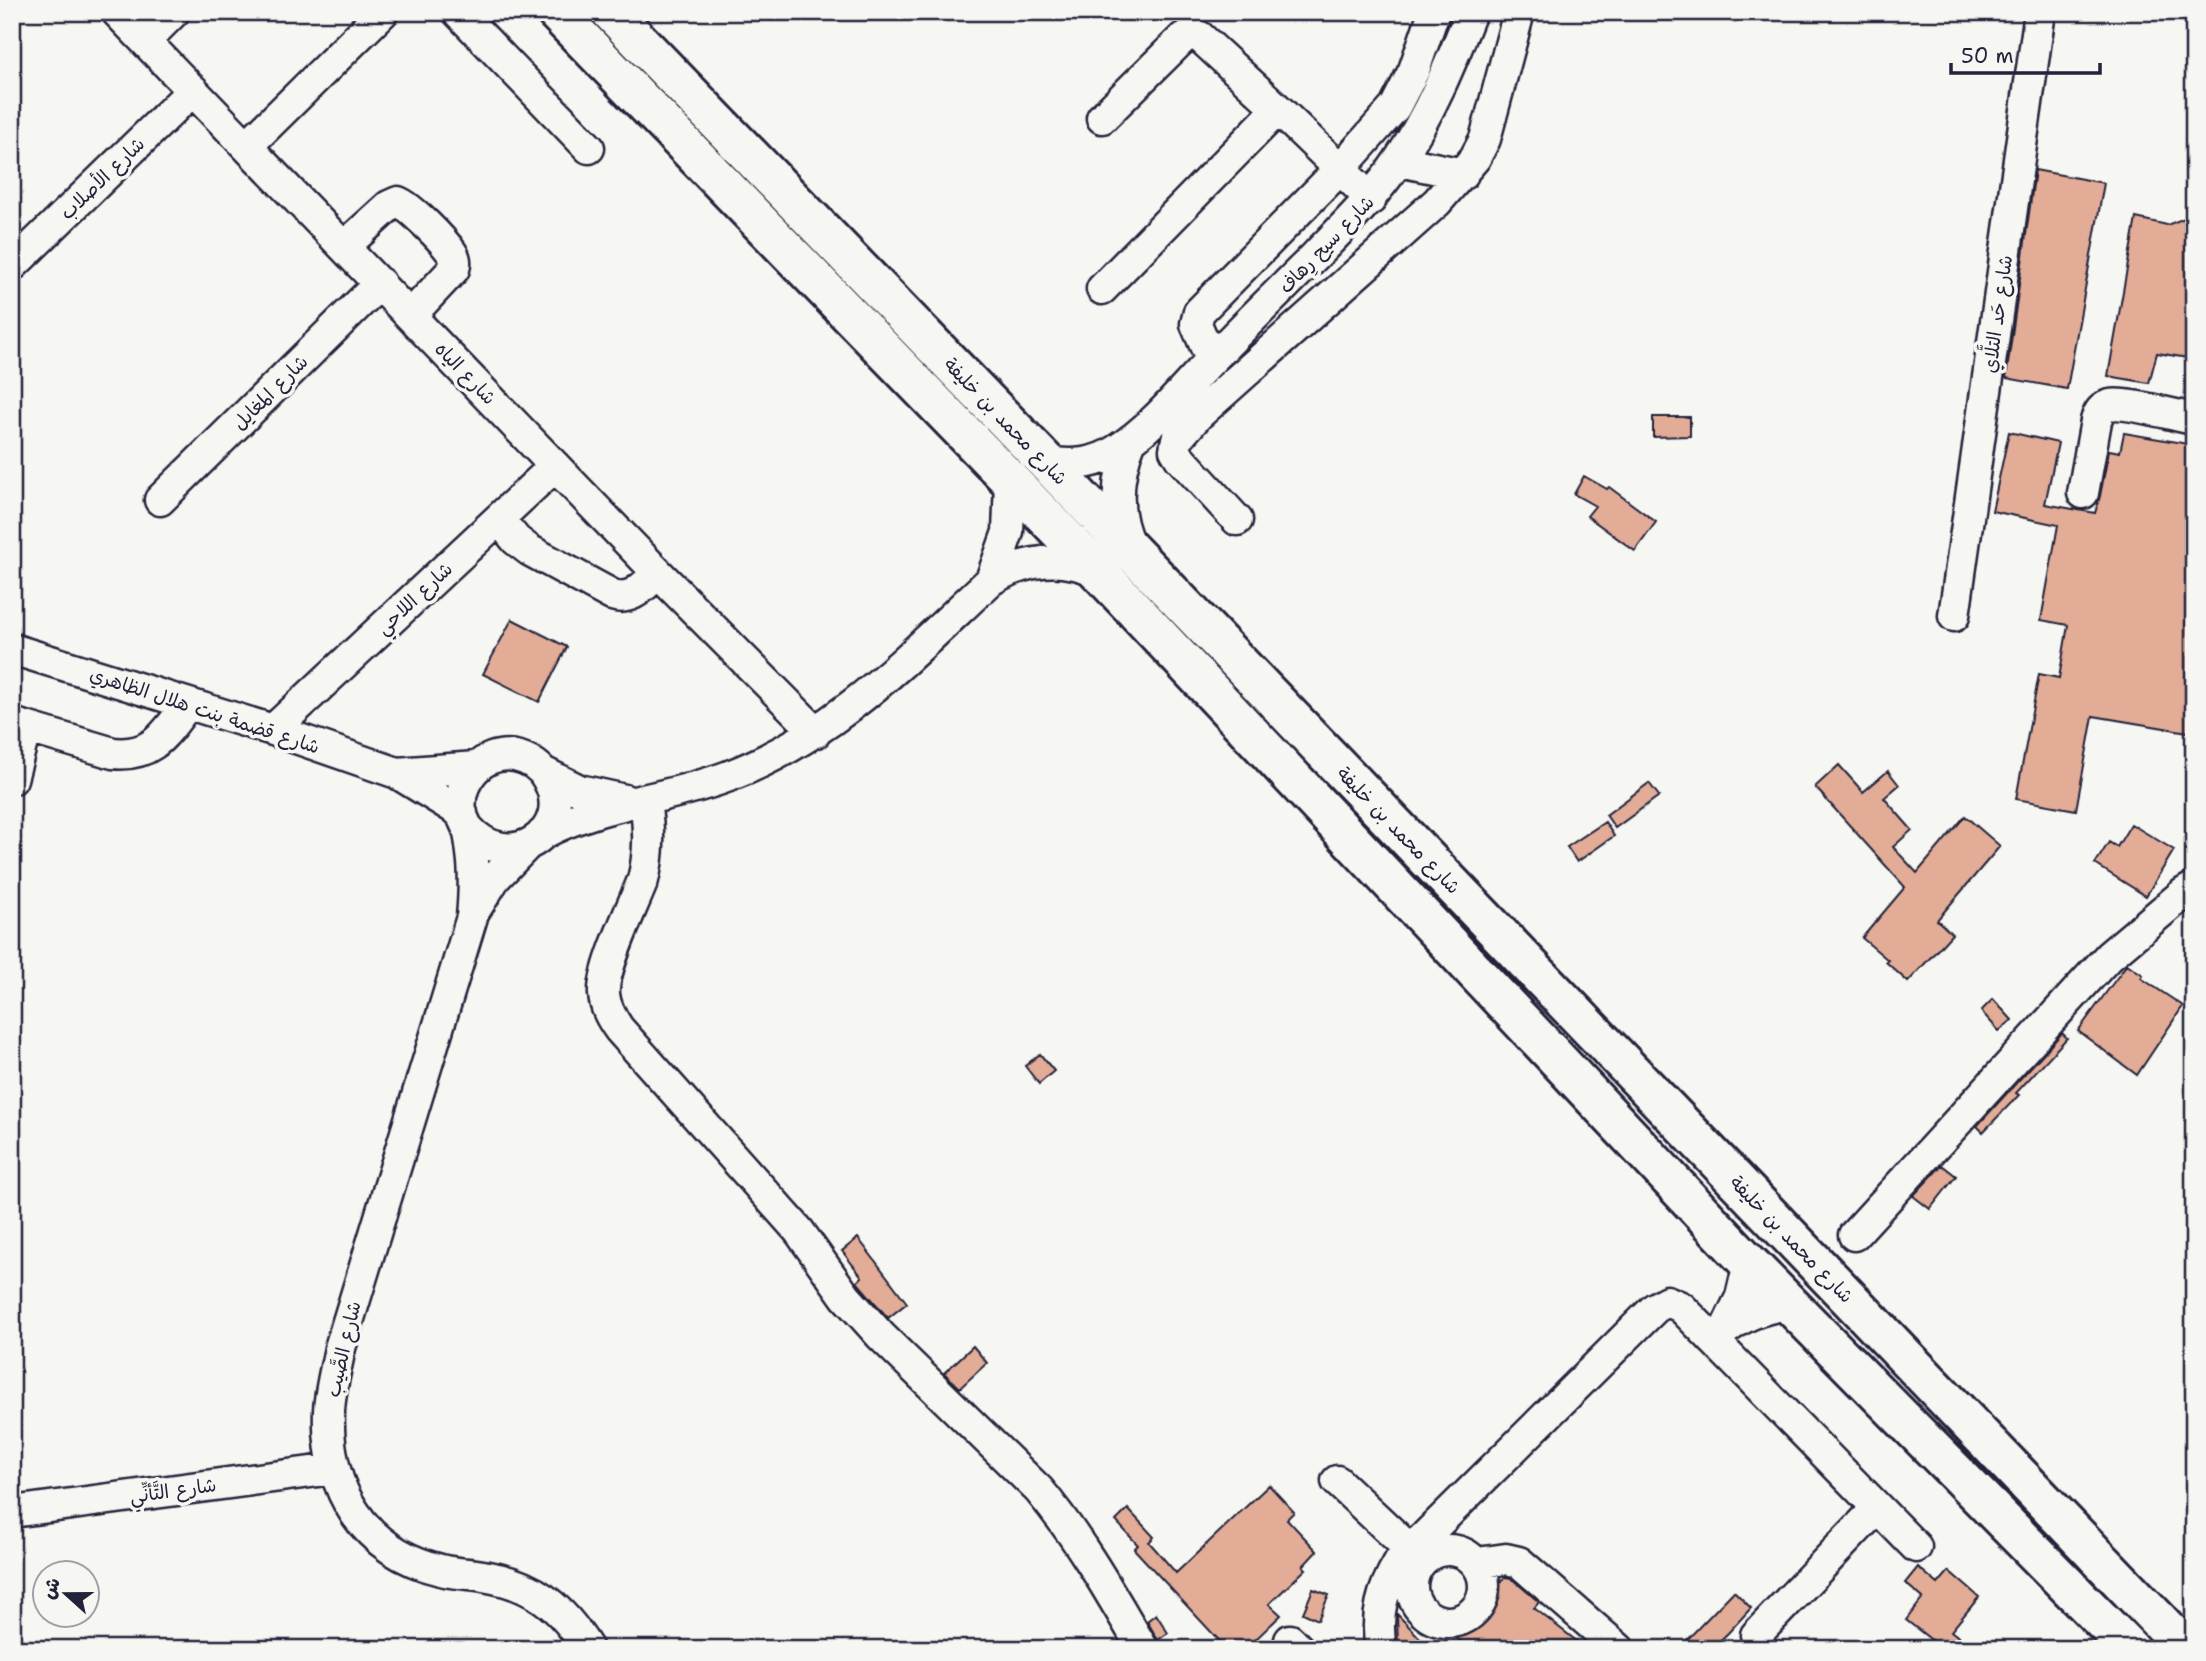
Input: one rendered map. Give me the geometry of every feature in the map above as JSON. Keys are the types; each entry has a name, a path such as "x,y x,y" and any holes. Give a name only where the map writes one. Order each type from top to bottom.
{"highway":[{"name":"شارع محمد بن خليفة","path":"556,12 1100,573 1749,1263 2130,1649"},
{"name":"شارع محمد بن خليفة","path":"611,12 2186,1648"}],"street":[{"name":"شارع الياه","path":"117,12 658,573 816,732"},
{"path":"145,41 174,12"},
{"path":"247,146 383,12"},
{"path":"458,12 589,148"},
{"path":"1212,359 1196,324 1203,305 1339,169 1395,107 1414,70 1434,12"},
{"name":"شارع سيح رِهاف","path":"1046,462 1064,465 1100,459 1188,405 1212,359 1371,199 1399,161 1443,82 1471,12"},
{"path":"1237,520 1175,450 1188,405 1437,202 1463,174 1485,139 1519,12"},
{"name":"شارع حَد التلَّاي","path":"1954,616 2040,12"},
{"path":"1195,22 1200,37 1371,199"},
{"path":"1102,118 1187,34 1195,22"},
{"name":"شارع الأصلاب","path":"12,266 192,90"},
{"path":"1102,289 1278,109"},
{"path":"1399,161 1463,174"},
{"path":"345,246 389,206 398,202 408,208 453,253 456,264 454,269 411,315"},
{"name":"شارع المغايل","path":"160,500 380,283"},
{"path":"2083,493 2096,421 2107,406 2120,404 2194,419"},
{"path":"1131,440 1123,458 1117,497 1122,526 1133,553"},
{"name":"شارع اللاحي","path":"273,730 555,466"},
{"path":"991,580 1008,532 1010,481"},
{"path":"499,519 516,540 529,550 612,595 619,597 633,594 658,573"},
{"path":"640,800 597,796 562,783 536,764 512,755 487,760 476,767 466,780 461,796 465,820 476,838 500,849 514,849 578,817 661,797 727,777 791,748 858,703 991,580 1020,565 1053,560 1085,566 1100,573"},
{"name":"شارع قضمة بنت هلال الظاهري","path":"12,649 273,730 397,773 465,820"},
{"path":"12,779 19,725 113,753 129,755 152,747 188,705"},
{"name":"شارع قضمة بنت هلال الظاهري","path":"397,773 476,767"},
{"path":"534,840 549,825 554,804 554,793 545,773"},
{"path":"640,800 649,831 647,864 605,975 604,995 608,1013 619,1029 799,1231 846,1297 873,1328 1039,1490 1059,1514 1107,1587 1143,1649"},
{"name":"شارع الصَّيب","path":"465,820 474,872 472,917"},
{"name":"شارع الصَّيب","path":"534,840 495,878 472,917 340,1348 329,1411 334,1468 347,1503 358,1520 383,1544 414,1563 444,1571 508,1580 533,1591 556,1607 575,1627 587,1648"},
{"path":"1854,1235 2109,956 2194,887"},
{"path":"1719,1334 1741,1297 1749,1263"},
{"path":"1381,1649 1378,1630 1384,1591 1391,1576 1416,1555 1660,1303 1675,1303 1719,1334 1877,1508 1916,1547"},
{"path":"1719,1334 1757,1310 1791,1304"},
{"name":"شارع التَّأنِّي","path":"12,1513 334,1468"},
{"path":"1337,1481 1416,1555"},
{"path":"1756,1635 1877,1508"},
{"path":"1450,1549 1469,1556 1477,1563 1484,1583 1480,1603 1465,1618 1445,1622 1426,1615 1413,1599 1412,1578 1416,1555 1450,1549"},
{"path":"1477,1563 1506,1559 1519,1562 1619,1649"}],"building":[{"path":"2035,170 2104,183 2067,389 2006,378"},
{"path":"2136,218 2167,225 2185,218 2194,219 2194,359 2157,353 2149,383 2108,376"},
{"path":"1653,417 1690,417 1690,436 1653,437"},
{"path":"2009,432 2058,443 2045,504 2095,513 2109,450 2120,452 2124,433 2194,445 2194,733 2093,716 2076,810 2016,799 2039,674 2059,678 2068,625 2041,620 2058,525 1992,511"},
{"path":"1584,476 1607,489 1609,487 1656,522 1635,551 1587,516 1595,506 1574,494"},
{"path":"512,619 567,647 539,702 483,674"},
{"path":"1839,765 1863,792 1888,771 1899,785 1884,798 1912,830 1893,847 1917,873 1965,816 2000,846 1937,920 1952,934 1908,982 1862,938 1905,887 1815,787"},
{"path":"1649,783 1659,796 1615,828 1606,815"},
{"path":"1605,822 1614,836 1577,862 1567,847"},
{"path":"2131,824 2174,850 2146,896 2095,864 2109,842 2117,847"},
{"path":"2127,964 2143,975 2141,978 2183,1006 2137,1075 2078,1031"},
{"path":"1993,999 2012,1020 1999,1031 1981,1011"},
{"path":"2062,1033 2067,1038 2016,1093 2019,1095 1983,1132 1977,1126"},
{"path":"1040,1054 1054,1071 1039,1084 1025,1066"},
{"path":"1942,1165 1956,1176 1930,1209 1913,1196"},
{"path":"858,1238 907,1303 888,1318 857,1282 862,1277 842,1251"},
{"path":"973,1346 987,1363 960,1388 944,1373"},
{"path":"1269,1485 1294,1512 1287,1519 1317,1551 1303,1566 1306,1569 1269,1604 1281,1615 1256,1639 1264,1649 1227,1649 1134,1549 1138,1545 1116,1521 1128,1509 1154,1537 1149,1542 1176,1573"},
{"path":"1918,1567 1938,1584 1949,1571 1979,1597 1951,1631 1974,1649 1943,1649 1906,1620 1923,1598 1905,1583"},
{"path":"1505,1577 1511,1578 1539,1602 1534,1608 1587,1649 1471,1649 1455,1637 1478,1606"},
{"path":"1313,1589 1329,1595 1318,1620 1303,1613"},
{"path":"1734,1591 1751,1608 1728,1633 1711,1649 1678,1649"},
{"path":"1156,1614 1168,1633 1158,1640 1147,1621"},
{"path":"1397,1614 1420,1638 1409,1649 1398,1648"}]}
